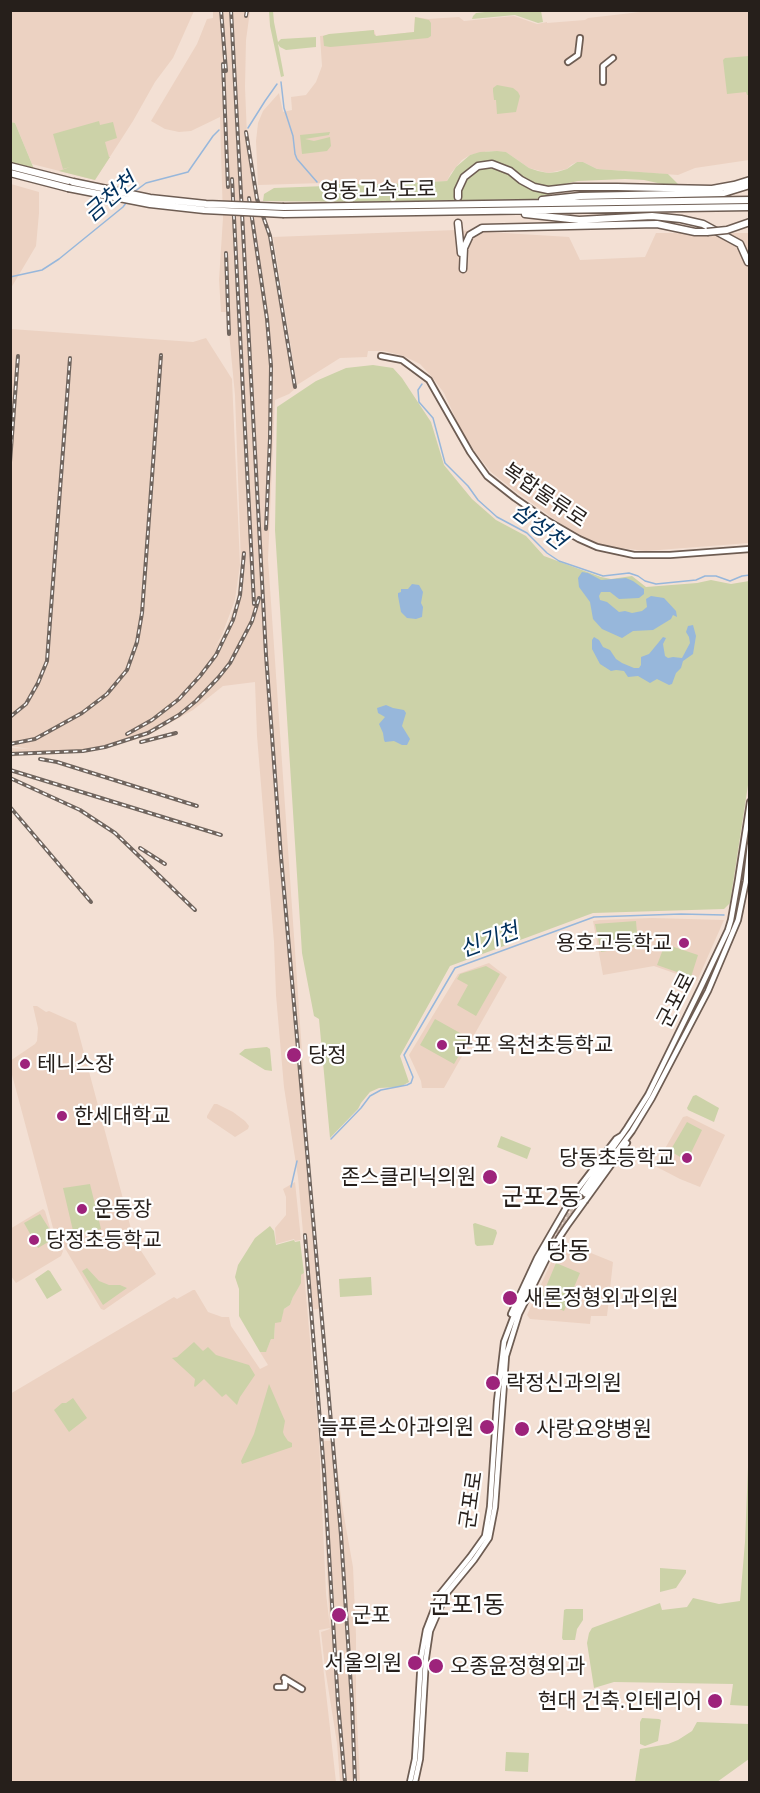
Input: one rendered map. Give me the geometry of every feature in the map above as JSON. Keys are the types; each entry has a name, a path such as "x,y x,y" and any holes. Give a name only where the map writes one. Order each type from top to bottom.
{"highway":[{"path":"458,197 458,190 464,177 478,166 492,164 504,168 526,184 541,189 617,187 724,193 750,185"},
{"name":"영동고속도로","path":"10,166 18,172"},
{"name":"영동고속도로","path":"10,173 18,172 150,198 284,211"},
{"name":"영동고속도로","path":"47,179 68,188 150,204 204,210 750,207"},
{"path":"500,208 580,196 683,194 722,188 750,180"},
{"name":"영동고속도로","path":"500,208 750,200"},
{"path":"500,208 579,220 652,216 681,219 703,224 740,244 748,262"},
{"path":"458,222 463,269 464,248 471,235 483,228 495,226 650,224 707,232 727,230 750,222"}],"main road":[{"path":"568,62 578,55 580,38"},
{"path":"603,82 603,66 613,58"},
{"name":"복합물류로","path":"381,356 402,360 429,380 470,452 487,476 548,521 579,539 597,547 634,555 670,555 750,549"},
{"name":"군포로","path":"750,802 728,930 648,1095 583,1193 632,1131 663,1078 708,990 738,920 750,845"},
{"path":"746,881 750,871"},
{"path":"511,1329 509,1318 518,1298 548,1250 623,1149 632,1131"},
{"path":"511,1329 519,1321 574,1194 616,1139 623,1135"},
{"path":"574,1194 575,1200 579,1203 585,1201"},
{"name":"군포로","path":"412,1782 420,1759 426,1658 430,1631 446,1593 483,1549 492,1526 499,1462 503,1382 511,1329"},
{"path":"277,1687 286,1686 284,1678 302,1689"}],"shaded area":[{"path":"10,11 194,11 173,58 155,82 95,180 32,164 15,123 11,122"},
{"path":"213,11 250,11 246,40 247,136 259,199 271,236 296,388 275,400 268,559 311,1183 323,1308 310,1310 298,1177 284,1087 257,736 255,682 223,686 193,710 135,740 87,751 11,757 11,748 30,749 10,746 11,329 193,342 206,338 232,379 240,565 235,600 222,635 214,649 224,634 237,600 241,562 235,395 227,312 221,312 219,280 223,218 220,117 191,131 179,132 165,129 151,121 197,44 207,19 213,18"},
{"path":"649,11 749,11 749,160 695,168 678,175 597,169 583,162 577,162 567,169 548,173 529,168 506,152 489,151 470,155 462,160 447,181 258,185 256,141 258,123 263,111 279,93 283,112 292,110 291,97 306,95 316,82 322,66 320,36 374,30 376,36 414,32 415,17 428,19 459,17 464,21 514,16 537,24"},
{"path":"11,184 39,192 39,213 36,246 11,288"},
{"path":"456,230 569,237 580,260 645,257 656,233 749,233 749,543 646,551 598,544 574,533 491,472 460,428 444,393 432,377 420,364 404,356 384,351 368,351 367,357 340,358 297,385 273,237"},
{"path":"652,918 724,920 697,981 654,966 603,975 593,921"},
{"path":"489,963 507,977 444,1088 422,1088 409,1055 458,974"},
{"name":"한세대학교","path":"33,1006 76,1023 134,1240 156,1274 104,1310 101,1309 53,1228 11,1071 10,1061 37,1041 38,1028"},
{"path":"214,1104 233,1112 245,1121 249,1126 248,1129 235,1137 207,1118"},
{"name":"당동초등학교","path":"687,1116 725,1135 700,1187 655,1166 683,1117"},
{"path":"295,1182 301,1240 295,1241 294,1239 276,1244 275,1228 286,1215 286,1197 283,1189"},
{"name":"당정초등학교","path":"43,1209 50,1228 63,1251 61,1256 16,1283 11,1276 10,1229"},
{"path":"564,1242 613,1262 607,1316 591,1316 590,1324 530,1319 527,1315 560,1243"},
{"path":"304,1273 319,1440 326,1593 330,1628 319,1630 336,1782 11,1782 10,1394 174,1297 177,1299 193,1290 208,1312 229,1317 231,1326 260,1369 268,1365 260,1352 266,1351 271,1339 274,1339 275,1323 281,1318 284,1309 290,1305 301,1275"},
{"path":"320,1441 334,1441 353,1567 360,1782 340,1782 337,1743 325,1668 321,1632 330,1629"}],"green space":[{"path":"503,10 541,11 543,22 538,23 515,15 472,19 476,13"},
{"path":"269,11 273,11 278,42 281,39 316,37 316,47 286,50 278,44 284,76 281,77 270,26"},
{"path":"415,17 429,20 431,36 376,43 324,46 323,36 329,34 374,30 376,36 414,32"},
{"path":"749,56 749,95 746,92 727,94 723,60"},
{"path":"497,85 513,88 518,92 520,96 516,112 497,114 493,88"},
{"path":"99,121 100,125 113,122 117,138 105,142 110,157 95,180 59,171 70,167 63,169 53,134"},
{"path":"11,122 15,123 34,169 11,162"},
{"path":"330,132 329,135 305,139 314,141 330,137 331,146 327,151 302,154 300,135"},
{"path":"506,152 529,168 548,173 567,169 577,162 583,162 597,169 668,174 679,185 671,186 644,180 625,179 578,181 540,187 527,182 500,164 482,162 464,172 457,185 461,187 467,178 482,168 493,168 544,191 557,192 537,199 263,201 264,194 274,188 326,186 326,184 447,181 456,167 470,155"},
{"path":"373,365 393,368 402,378 431,422 444,465 472,499 496,520 526,536 544,556 601,577 611,579 632,576 646,587 711,580 731,584 749,581 750,772 730,903 724,909 593,913 450,966 400,1056 409,1082 400,1087 379,1088 370,1092 358,1109 330,1138 319,1019 314,1016 302,953 275,530 277,407 316,381 346,368"},
{"path":"636,921 638,946 601,952 595,924"},
{"path":"665,944 698,955 691,977 657,965"},
{"path":"486,966 500,974 476,1016 457,1005 468,985 457,979 460,974"},
{"path":"435,1019 469,1038 454,1064 420,1045"},
{"path":"267,1047 270,1049 272,1071 265,1070 239,1054 245,1049"},
{"path":"696,1095 719,1108 714,1122 688,1110 693,1096"},
{"path":"687,1122 702,1130 687,1161 670,1151"},
{"path":"501,1136 531,1148 527,1159 497,1147"},
{"name":"운동장","path":"90,1184 101,1229 74,1235 63,1188"},
{"path":"40,1214 55,1238 38,1248 24,1223"},
{"path":"473,1224 496,1230 493,1245 477,1246 475,1244"},
{"path":"270,1226 274,1231 276,1245 294,1240 295,1242 300,1241 304,1273 301,1275 301,1283 290,1305 284,1309 281,1322 275,1323 274,1339 271,1339 266,1352 260,1352 239,1316 239,1289 235,1277 238,1265 255,1238"},
{"path":"556,1263 580,1273 564,1311 540,1301"},
{"path":"87,1268 99,1281 127,1288 103,1305 82,1271"},
{"path":"48,1270 62,1290 47,1299 35,1279"},
{"path":"371,1277 372,1295 340,1297 339,1279"},
{"path":"194,1342 203,1351 208,1347 216,1355 249,1365 255,1375 237,1405 226,1394 222,1397 204,1379 195,1387 195,1379 172,1358 177,1357"},
{"path":"269,1384 285,1421 284,1435 292,1443 292,1447 242,1464 241,1461 254,1434"},
{"path":"73,1398 87,1418 69,1432 54,1410"},
{"path":"749,1442 749,1706 730,1705 733,1684 614,1682 594,1688 587,1643 592,1628 660,1603 662,1610 687,1607 693,1598 719,1604 740,1601"},
{"path":"660,1568 686,1570 686,1573 676,1588 660,1592"},
{"path":"583,1609 583,1620 577,1629 575,1640 563,1640 562,1638 564,1610"},
{"path":"642,1718 661,1720 658,1741 645,1746 640,1744"},
{"path":"697,1722 749,1724 749,1759 717,1782 635,1782 640,1749 678,1740 692,1731"},
{"path":"506,1752 529,1753 528,1772 505,1771"}],"water":[{"path":"582,572 601,580 626,578 644,589 644,594 639,598 619,599 610,592 601,592 600,600 607,602 619,612 642,611 647,607 646,599 651,596 664,598 676,611 677,617 673,615 671,619 653,630 633,631 622,638 602,629 593,619 590,602 579,587 578,578"},
{"path":"412,584 419,585 423,592 422,617 416,619 407,618 401,612 398,596 401,589 408,589"},
{"path":"693,625 696,636 693,654 683,661 672,684 669,685 657,679 650,683 638,676 628,677 624,671 611,671 600,664 592,649 594,637 603,647 610,650 616,659 634,668 639,668 641,657 649,654 663,637 666,638 663,644 665,656 682,658 690,643 686,632 688,626"},
{"path":"386,705 404,710 406,713 402,726 410,739 407,745 394,741 385,742 379,724 385,717 378,713 377,708"}],"waterway":[{"name":"삼성천","path":"281,82 284,108 293,136 295,154 317,182"},
{"path":"248,128 277,84"},
{"name":"금천천","path":"134,192 146,183 188,172 219,130"},
{"name":"금천천","path":"10,277 42,270 59,259 126,203"},
{"name":"삼성천","path":"422,384 418,390 419,402 433,418 445,463 468,486 478,500 497,517 527,533 547,553 559,561 603,576 629,573 656,584 696,580 705,576 716,576 730,581 750,575"},
{"name":"신기천","path":"331,1139 370,1096 381,1090 411,1083 413,1077 404,1055 455,968 594,917 724,915"},
{"path":"291,1187 297,1161"}],"tunnel":[{"path":"546,1250 582,1192"},
{"path":"561,1231 585,1194"}],"railway":[{"path":"221,10 226,71"},
{"path":"231,10 266,655 281,857 341,1535 355,1782"},
{"path":"246,16 247,10"},
{"path":"223,64 228,187"},
{"path":"246,132 257,199 270,236 295,387"},
{"path":"232,179 254,604"},
{"path":"249,198 267,319 271,366 266,529"},
{"path":"226,253 229,334"},
{"path":"10,744 35,739 82,713 107,694 127,670 137,642 142,613 161,355"},
{"path":"10,462 18,356"},
{"path":"10,717 26,704 47,661 70,358"},
{"path":"127,734 152,720 179,699 216,655 233,620 240,595 244,553"},
{"path":"10,754 83,751 105,747 148,733 179,715 196,701 230,663 252,621 259,598"},
{"path":"141,742 176,733"},
{"path":"40,759 57,762 197,806"},
{"path":"10,770 221,835"},
{"path":"10,778 80,810 115,833 195,910"},
{"path":"10,807 91,902"},
{"path":"140,848 165,864"},
{"path":"305,1235 345,1782"}],"place":[{"name":"용호고등학교","path":"684,943"},
{"name":"군포 옥천초등학교","path":"442,1045"},
{"name":"당정","path":"294,1055"},
{"name":"테니스장","path":"25,1064"},
{"name":"한세대학교","path":"62,1116"},
{"name":"당동초등학교","path":"687,1158"},
{"name":"존스클리닉의원","path":"490,1177"},
{"name":"운동장","path":"82,1209"},
{"name":"당정초등학교","path":"34,1240"},
{"name":"새론정형외과의원","path":"510,1298"},
{"name":"락정신과의원","path":"493,1383"},
{"name":"늘푸른소아과의원","path":"487,1427"},
{"name":"사랑요양병원","path":"522,1429"},
{"name":"군포","path":"339,1615"},
{"name":"서울의원","path":"415,1663"},
{"name":"오종윤정형외과","path":"436,1666"},
{"name":"현대 건축.인테리어","path":"715,1701"}],"district":[{"name":"군포2동","path":"541,1197"},
{"name":"당동","path":"568,1251"},
{"name":"군포1동","path":"467,1605"}]}
